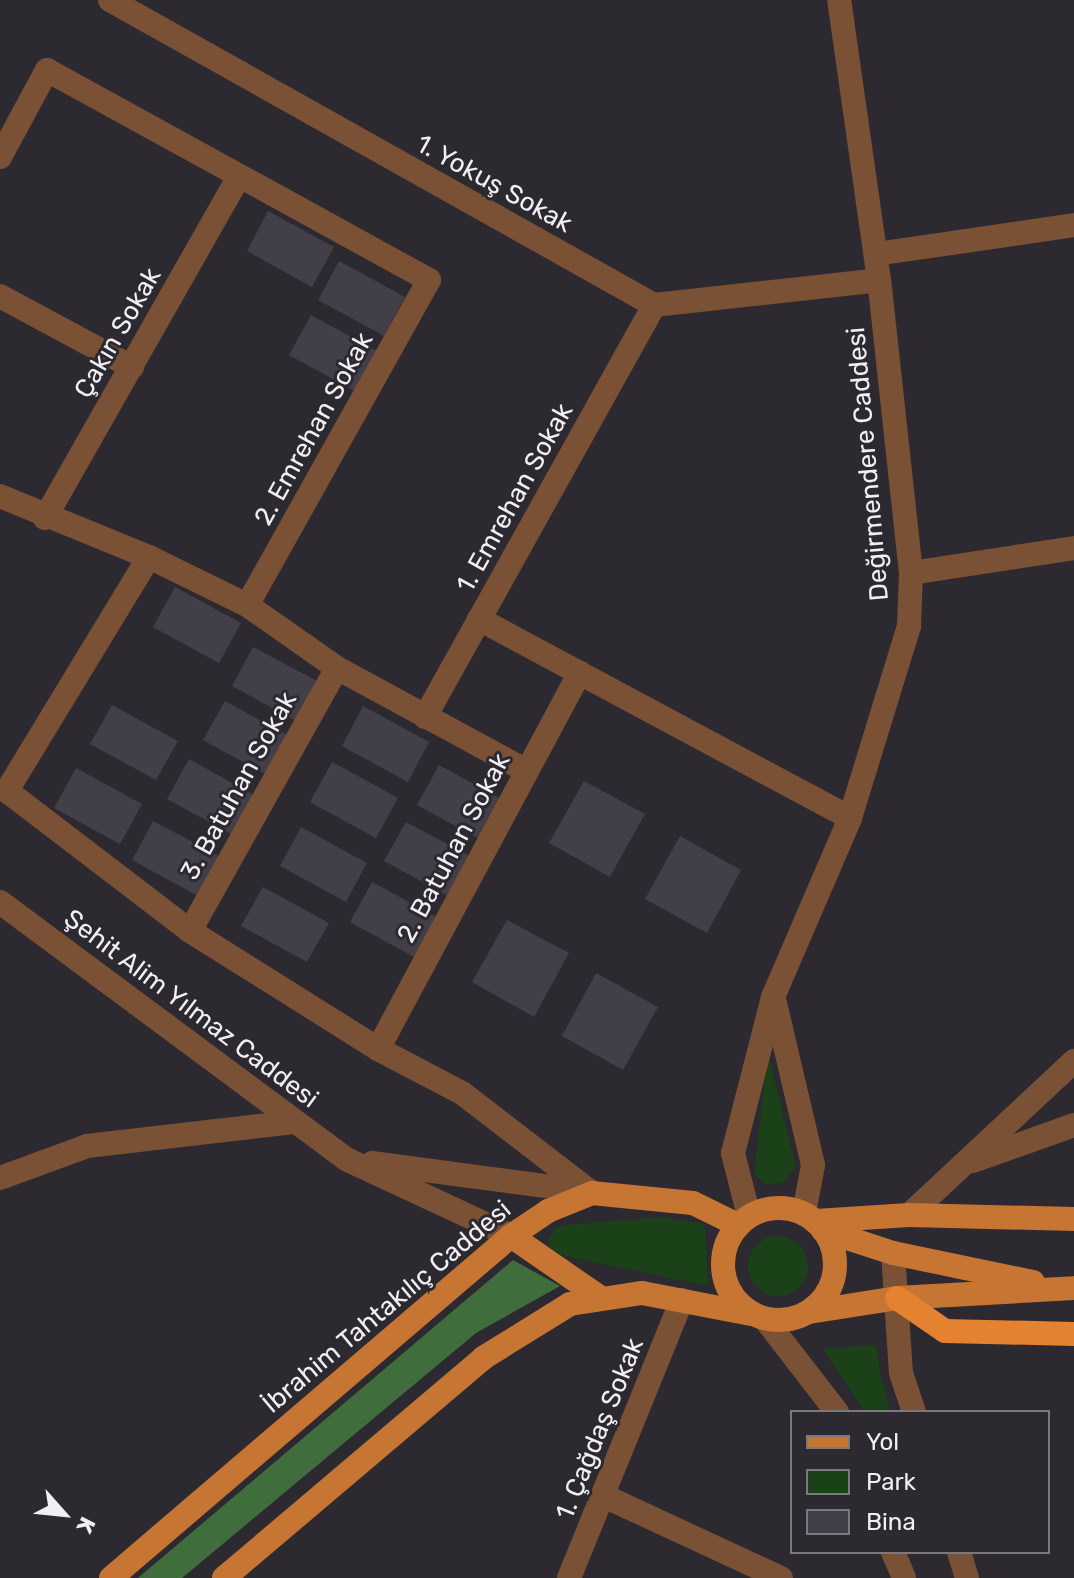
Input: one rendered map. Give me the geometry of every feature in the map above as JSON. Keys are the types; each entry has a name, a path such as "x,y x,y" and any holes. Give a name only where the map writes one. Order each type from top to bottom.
{"highway":[{"path":"897,1298 945,1331 1074,1334"}],"main road":[{"name":"İbrahim Tahtakılıç Caddesi","path":"111,1578 511,1236 548,1211 592,1193 693,1203 744,1220"},
{"path":"758,1317 730,1294 722,1265 729,1237 744,1220 776,1208 893,1253 1068,1288"},
{"path":"814,1221 909,1215 1074,1219"},
{"path":"809,1312 833,1280 834,1252 814,1221"},
{"path":"511,1236 598,1296"},
{"path":"224,1578 483,1358 570,1304 598,1296 642,1293 758,1317 795,1319 809,1312 897,1298 1068,1288"}],"street":[{"name":"1. Yokuş Sokak","path":"110,0 654,305"},
{"name":"Değirmendere Caddesi","path":"744,1220 733,1153 773,997 850,818 909,626 911,573 879,280 839,0"},
{"path":"0,157 47,70 239,176"},
{"name":"2. Emrehan Sokak","path":"239,176 429,280 247,605"},
{"name":"Çakın Sokak","path":"45,518 239,176"},
{"path":"876,254 1074,225"},
{"path":"654,305 879,280"},
{"path":"0,296 132,367"},
{"name":"1. Emrehan Sokak","path":"425,717 654,305"},
{"path":"0,496 45,518 149,557 247,605 337,668 527,771"},
{"path":"911,573 1074,548"},
{"path":"149,557 7,791 190,931 378,1049 462,1093 592,1193"},
{"path":"479,619 850,818"},
{"name":"3. Batuhan Sokak","path":"190,931 337,668"},
{"name":"2. Batuhan Sokak","path":"378,1049 580,673"},
{"name":"Şehit Alim Yılmaz Caddesi","path":"0,902 348,1160 511,1236"},
{"path":"773,997 813,1165 814,1221"},
{"path":"909,1215 1074,1061"},
{"path":"0,1178 87,1146 296,1122"},
{"path":"963,1165 1074,1125"},
{"path":"348,1160 592,1193"},
{"path":"893,1253 901,1373 913,1410"},
{"name":"1. Çağdaş Sokak","path":"569,1578 682,1300"},
{"path":"758,1317 835,1410"},
{"path":"604,1496 781,1578"},
{"path":"894,1554 904,1578"}],"green space":[{"path":"768,1053 796,1167 782,1183 766,1184 754,1175"},
{"path":"663,1217 705,1224 708,1286 566,1256 551,1249 548,1239 555,1228 569,1225"},
{"path":"778,1236 790,1238 799,1245 806,1254 806,1278 799,1287 790,1294 778,1296 766,1294 757,1287 750,1278 748,1266 750,1254 757,1245 766,1238"},
{"path":"513,1260 560,1286 476,1333 182,1578 138,1578"},
{"path":"876,1345 880,1375 890,1410 864,1410 823,1349"}],"building":[{"path":"268,211 334,247 312,287 247,251"},
{"path":"339,261 405,297 384,336 318,300"},
{"path":"311,315 377,351 355,391 289,355"},
{"path":"175,587 241,623 219,663 153,627"},
{"path":"253,647 319,682 298,722 232,686"},
{"path":"225,701 291,737 269,776 203,740"},
{"path":"112,705 178,741 156,780 90,744"},
{"path":"363,706 429,742 408,782 342,746"},
{"path":"189,759 254,795 233,835 167,799"},
{"path":"332,762 398,798 376,838 310,802"},
{"path":"439,765 505,801 483,841 417,805"},
{"path":"76,768 142,804 120,844 54,808"},
{"path":"584,781 645,814 610,877 549,843"},
{"path":"153,821 219,856 198,896 132,860"},
{"path":"406,822 472,857 450,897 384,861"},
{"path":"301,827 367,863 346,902 280,866"},
{"path":"680,836 741,870 707,933 645,899"},
{"path":"372,882 438,918 416,958 350,922"},
{"path":"263,887 329,923 307,962 241,926"},
{"path":"507,920 569,953 534,1017 472,982"},
{"path":"596,973 658,1007 623,1070 562,1036"}]}
